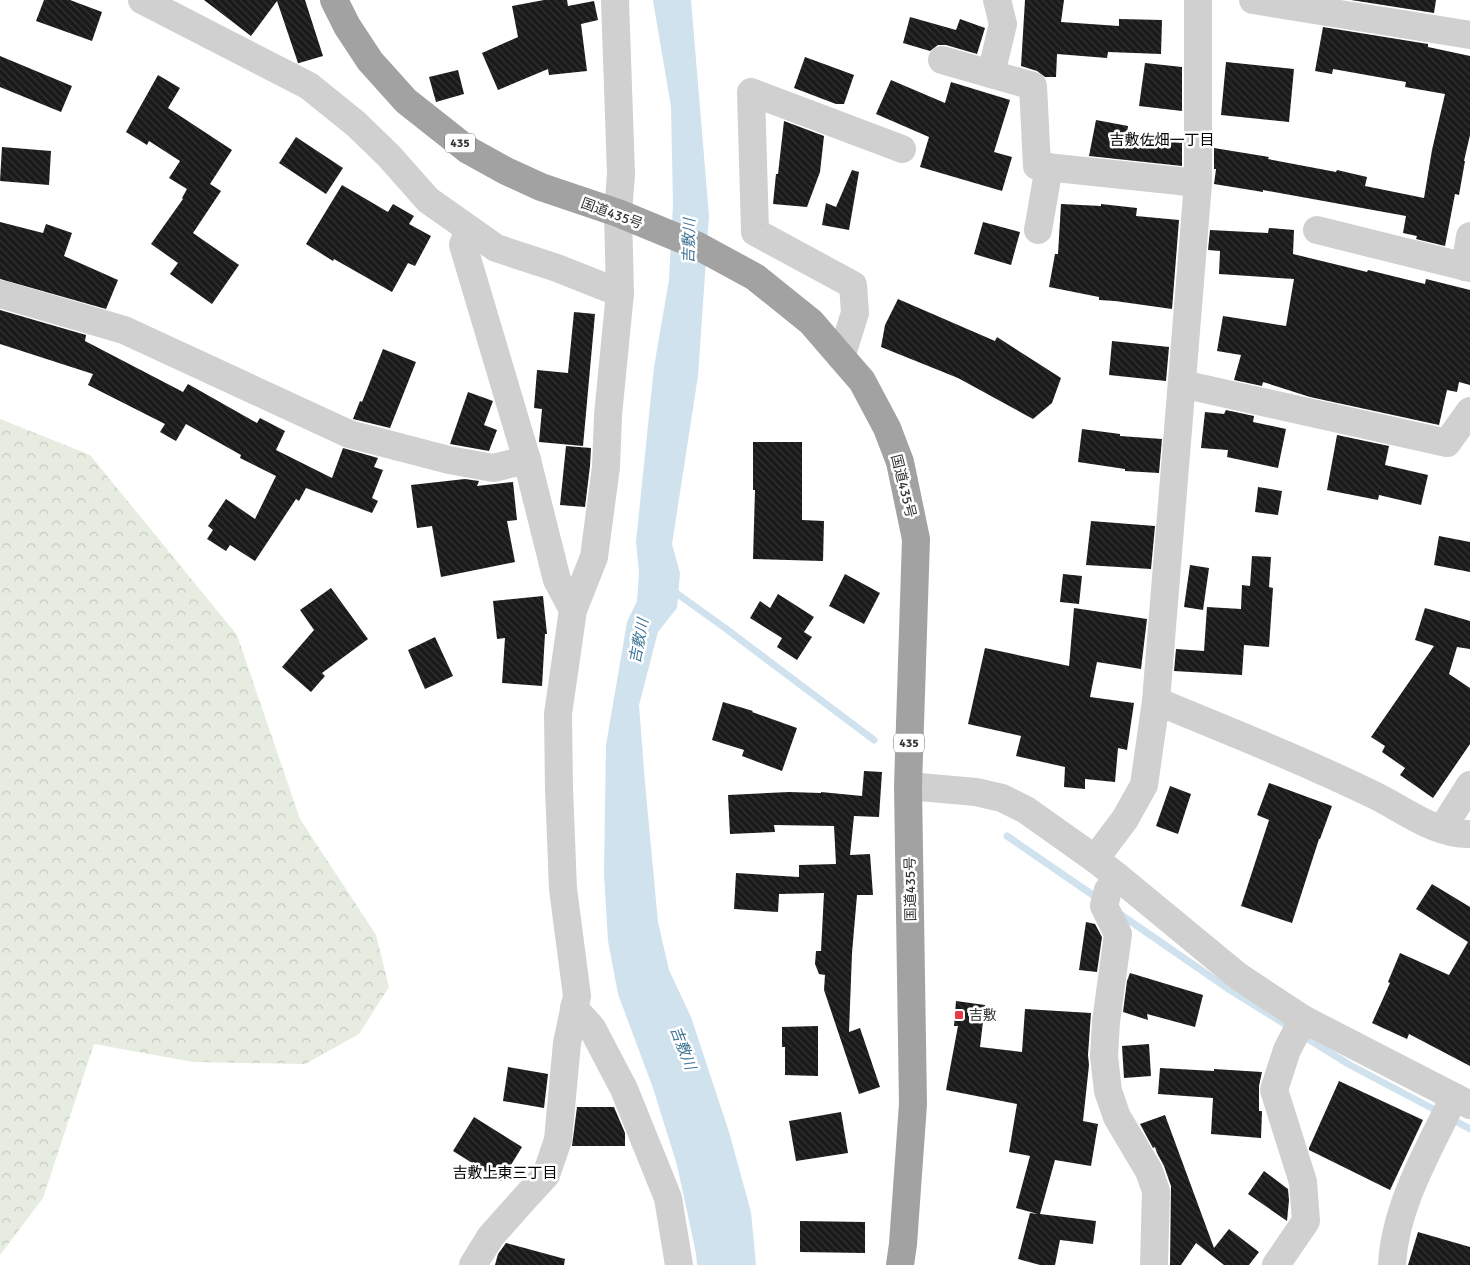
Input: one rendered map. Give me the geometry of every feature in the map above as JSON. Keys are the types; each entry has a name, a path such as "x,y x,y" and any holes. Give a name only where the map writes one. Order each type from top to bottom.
{"highway":[{"name":"国道435号","path":"334,0 347,26 376,68 406,101 468,150 541,187 626,217 698,246 755,277 811,322 862,382 887,428 900,462 916,539 908,786 913,1104 900,1265"}],"street":[{"path":"142,0 309,86 356,124 389,156 428,200 496,248 556,268 620,293"},
{"path":"473,1265 491,1236 546,1175 558,1140 568,1043 577,996 563,889 558,714 573,610 594,557 606,467 608,415 620,293 626,217 620,174 615,0"},
{"path":"991,74 1003,24 997,0"},
{"path":"1095,859 1125,819 1144,785 1156,701 1198,183 1198,0"},
{"path":"1253,0 1470,35"},
{"path":"942,60 1033,86 1037,166 1198,183"},
{"path":"841,357 855,313 853,285 755,232 751,92 902,149"},
{"path":"1038,230 1049,167"},
{"path":"469,229 463,245 527,460 557,580 573,610"},
{"path":"1317,230 1467,268 1470,236"},
{"path":"0,294 124,330 348,434 449,460 493,468 527,460"},
{"path":"1182,384 1447,443 1470,411"},
{"path":"1156,701 1376,796 1435,828 1470,834"},
{"path":"1442,829 1470,785"},
{"path":"908,786 976,792 1002,798 1026,810 1118,877 1238,976 1303,1019 1462,1101 1408,1196 1393,1249 1392,1265"},
{"path":"1118,877 1108,890 1104,906 1118,934 1106,1022 1104,1056 1108,1091 1117,1117 1149,1171 1156,1191 1154,1265"},
{"path":"574,1008 592,1028 624,1088 668,1198 679,1265"},
{"path":"1276,1265 1306,1221 1303,1182 1274,1090 1287,1050 1303,1019"}],"green space":[{"path":"0,419 90,455 237,635 300,819 376,935 389,987 359,1034 305,1064 193,1062 94,1044 43,1198 0,1255"}],"water":[{"name":"吉敷川","path":"653,0 691,0 709,216 698,376 672,544 680,573 677,608 658,632 639,705 645,783 658,922 669,970 691,1017 729,1132 751,1212 756,1265 697,1265 677,1165 653,1088 618,994 608,941 604,874 606,745 627,622 637,601 639,572 636,542 654,367 669,280 673,204 671,107"}],"building":[{"path":"44,0 70,0 102,12 92,41 36,21"},
{"path":"204,0 305,0 323,56 298,63 277,1 251,36"},
{"path":"544,0 567,0 568,6 594,1 598,20 581,24 587,71 549,75 548,69 498,90 482,53 518,37 512,6"},
{"path":"1025,0 1064,0 1061,22 1119,26 1119,19 1162,20 1161,54 1108,52 1107,58 1057,54 1056,77 1045,77 1037,71 1021,66"},
{"path":"1351,0 1436,0 1434,13"},
{"path":"910,17 956,30 960,19 985,28 977,54 946,45 938,45 930,51 903,43"},
{"path":"1323,27 1428,44 1428,47 1470,56 1470,135 1459,195 1455,194 1445,246 1416,239 1417,236 1403,233 1406,216 1263,190 1263,192 1214,184 1216,169 1214,169 1214,148 1367,177 1365,186 1424,198 1432,150 1445,94 1405,87 1406,82 1333,69 1332,74 1315,71"},
{"path":"0,56 72,86 61,112 0,87"},
{"path":"805,57 854,75 844,104 836,104 794,88"},
{"path":"1226,62 1294,69 1289,122 1221,115"},
{"path":"1145,63 1182,67 1182,111 1139,106"},
{"path":"458,70 464,94 436,102 429,77"},
{"path":"158,75 180,88 168,108 232,150 210,184 221,191 193,233 239,265 212,304 170,274 178,263 151,244 183,199 187,189 169,178 180,161 149,141 147,145 126,132"},
{"path":"891,80 945,103 951,82 1010,100 994,152 1012,157 1002,191 920,167 929,137 876,114"},
{"path":"1096,120 1128,126 1127,134 1182,143 1182,166 1089,156"},
{"path":"784,121 824,136 820,172 807,207 773,204"},
{"path":"296,137 343,168 326,194 279,163"},
{"path":"2,147 51,151 49,185 0,181"},
{"path":"852,170 859,172 849,230 822,225 826,203 836,207"},
{"path":"342,185 388,212 393,204 414,216 409,224 431,236 415,266 408,263 392,292 334,259 333,261 306,244"},
{"path":"1061,204 1101,206 1101,204 1137,208 1136,216 1179,220 1172,309 1099,300 1099,297 1049,287 1055,254 1058,254"},
{"path":"0,222 43,233 46,224 72,233 64,256 118,280 106,309 0,279"},
{"path":"983,222 1020,232 1011,265 974,254"},
{"path":"1269,228 1294,230 1293,254 1425,284 1426,279 1470,290 1470,385 1459,382 1457,392 1447,390 1439,425 1310,397 1263,382 1262,386 1234,380 1241,355 1217,351 1223,316 1286,326 1294,279 1219,274 1220,251 1208,250 1210,230 1268,233"},
{"path":"898,299 995,341 997,337 1061,378 1052,403 1033,419 958,378 881,347 885,325"},
{"path":"0,310 86,335 85,341 183,392 188,384 257,423 260,418 285,431 276,450 332,478 343,448 378,458 374,467 383,470 372,498 378,501 372,513 306,488 299,501 296,499 255,561 230,545 226,551 207,539 213,530 208,526 226,499 255,519 276,476 240,458 241,455 186,424 176,441 160,432 165,424 88,385 93,374 0,344"},
{"path":"574,312 595,314 583,446 539,442 542,409 534,408 537,370 568,373"},
{"path":"1112,341 1169,347 1166,381 1109,375"},
{"path":"383,349 416,362 390,428 353,419 360,401 362,402"},
{"path":"468,392 493,401 484,425 497,430 489,451 450,444"},
{"path":"1226,410 1254,416 1253,422 1286,429 1278,468 1227,457 1228,450 1201,448 1205,412 1224,414"},
{"path":"1082,429 1120,434 1120,436 1162,439 1159,473 1125,471 1125,469 1078,462"},
{"path":"1337,435 1389,446 1385,465 1428,475 1421,505 1379,495 1378,500 1327,490"},
{"path":"753,442 802,442 802,520 824,521 823,561 753,559 755,490 753,490"},
{"path":"566,446 591,448 585,507 560,505"},
{"path":"465,479 479,481 477,486 513,482 517,520 507,521 515,562 441,577 432,526 417,528 411,485"},
{"path":"1258,487 1282,491 1278,515 1255,512"},
{"path":"1091,521 1155,526 1151,569 1086,565"},
{"path":"1439,536 1470,542 1470,572 1434,565"},
{"path":"1252,556 1271,557 1269,587 1273,588 1269,647 1244,645 1242,675 1174,671 1176,649 1204,651 1207,607 1241,609 1242,585 1250,586"},
{"path":"1190,565 1209,568 1203,610 1184,607"},
{"path":"845,574 880,593 864,624 829,606"},
{"path":"1063,574 1082,576 1079,604 1060,602"},
{"path":"331,588 368,639 322,673 325,676 311,692 282,667 314,630 300,610"},
{"path":"778,594 814,617 804,632 812,637 797,660 777,647 782,638 750,618 760,601 770,608"},
{"path":"543,596 547,634 545,634 542,686 502,683 505,638 497,639 493,601"},
{"path":"1074,608 1147,619 1141,669 1097,662 1090,697 1134,703 1127,750 1118,748 1115,782 1085,779 1085,789 1064,787 1065,767 1016,756 1021,736 968,724 985,648 1069,666"},
{"path":"1425,608 1470,621 1470,649 1457,647 1449,674 1470,688 1470,744 1433,798 1400,775 1405,768 1382,752 1385,746 1371,737 1434,646 1415,640"},
{"path":"435,637 453,676 425,689 408,650"},
{"path":"723,702 797,728 782,771 742,756 744,750 712,740"},
{"path":"864,771 882,772 879,817 854,816 850,855 870,854 873,895 857,895 852,953 849,1032 860,1028 880,1087 859,1094 824,990 825,975 819,974 815,964 816,951 821,951 824,893 779,894 778,912 734,909 736,873 799,877 799,865 836,864 834,826 774,825 775,832 730,834 728,795 821,792 862,796"},
{"path":"1269,783 1332,806 1319,839 1292,923 1241,906 1269,820 1257,815"},
{"path":"1170,786 1191,794 1178,834 1156,826"},
{"path":"1432,884 1470,907 1470,1066 1409,1034 1407,1039 1372,1023 1390,983 1388,982 1400,953 1449,975 1468,942 1416,909"},
{"path":"1086,922 1095,924 1102,937 1097,972 1079,970"},
{"path":"1130,973 1203,995 1195,1027 1147,1014 1148,1020 1123,1012 1127,981"},
{"path":"956,1001 985,1005 980,1047 1022,1052 1025,1009 1091,1013 1089,1065 1083,1121 1098,1124 1091,1166 1055,1160 1040,1214 1096,1221 1093,1244 1060,1240 1055,1265 1040,1265 1018,1259 1030,1213 1038,1214 1016,1208 1030,1156 1009,1152 1017,1104 946,1090 958,1026 954,1026"},
{"path":"818,1026 818,1076 785,1075 785,1047 782,1047 782,1027"},
{"path":"1149,1044 1151,1076 1124,1078 1122,1046"},
{"path":"508,1067 548,1074 544,1108 503,1101"},
{"path":"1160,1068 1262,1072 1259,1086 1259,1111 1262,1111 1261,1138 1211,1134 1213,1098 1158,1094"},
{"path":"1339,1081 1423,1120 1390,1190 1309,1150"},
{"path":"577,1107 614,1107 625,1133 625,1146 572,1146"},
{"path":"841,1112 848,1153 796,1161 789,1121"},
{"path":"1165,1115 1214,1248 1229,1229 1259,1252 1249,1265 1224,1265 1196,1243 1181,1265 1170,1265 1171,1186 1155,1147 1153,1148 1140,1124"},
{"path":"474,1117 522,1147 501,1181 453,1151"},
{"path":"1264,1171 1288,1189 1287,1221 1248,1194"},
{"path":"800,1221 865,1222 865,1253 800,1252"},
{"path":"1418,1232 1470,1247 1470,1265 1408,1265"},
{"path":"506,1243 565,1259 564,1265 495,1265 498,1254"}],"waterway":[{"path":"672,590 874,740"},
{"path":"1007,836 1100,900"},
{"path":"1117,912 1230,990 1291,1028"},
{"path":"1300,1034 1350,1065 1441,1113"},
{"path":"1450,1118 1470,1129"}],"place":[{"name":"吉敷","path":"959,1015"}],"district":[{"name":"吉敷佐畑一丁目","path":"1162,140"},
{"name":"吉敷上東三丁目","path":"505,1173"}]}
